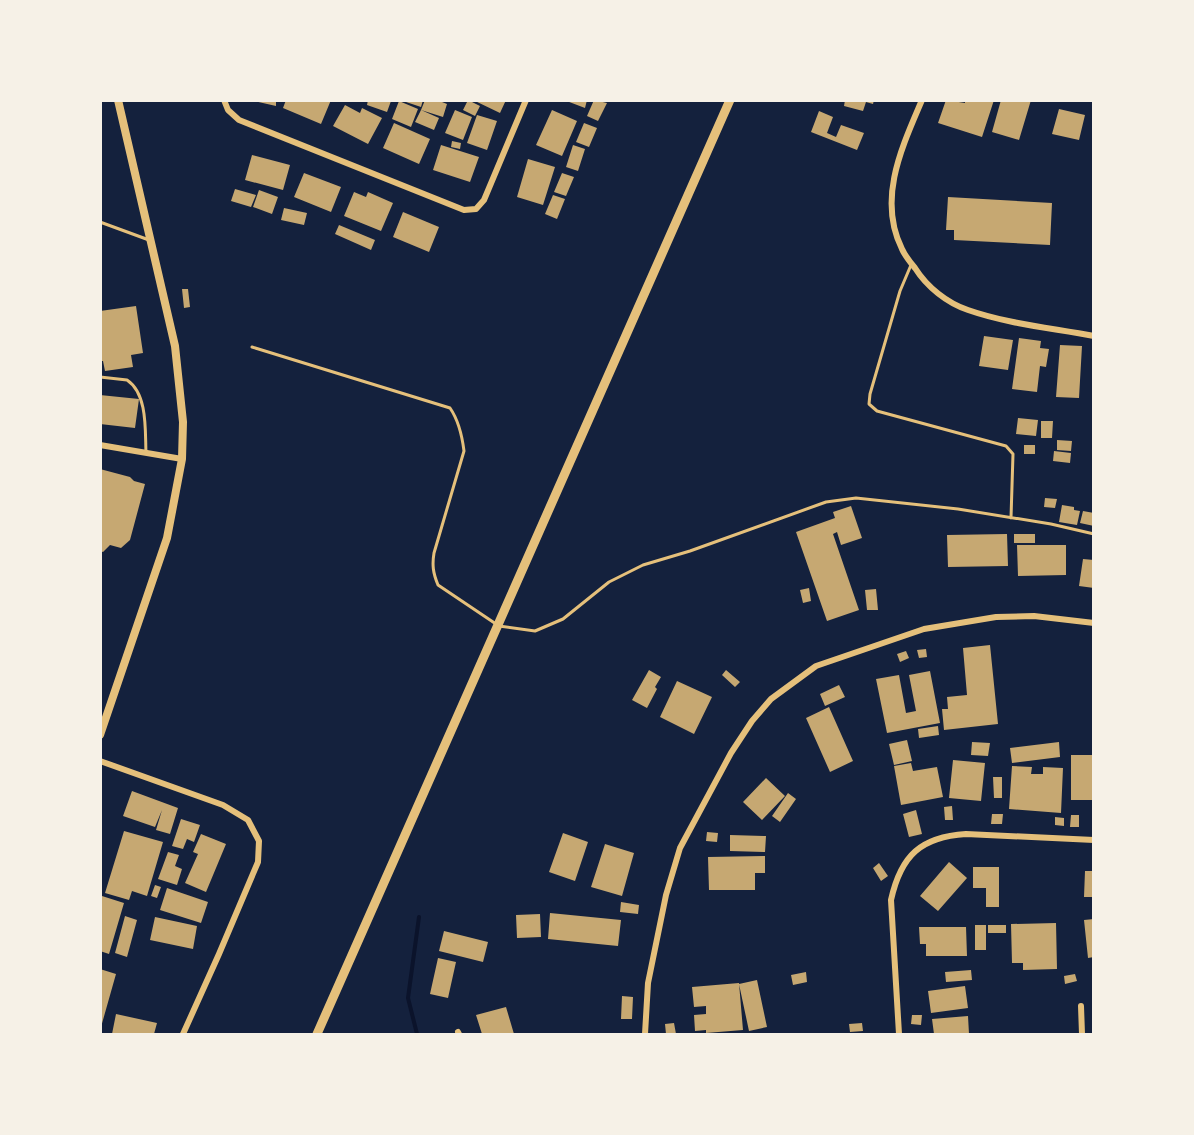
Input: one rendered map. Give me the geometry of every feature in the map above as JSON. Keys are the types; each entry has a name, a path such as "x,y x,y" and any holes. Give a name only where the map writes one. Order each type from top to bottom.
{"main road":[{"path":"317,1035 730,100"}],"street":[{"path":"100,735 167,538 182,459 183,423 175,346 117,100"},
{"path":"224,100 228,110 239,120 464,210 476,209 484,200 526,100"},
{"path":"922,100 899,152 891,204 899,242 918,273 939,295 966,310 996,318 1094,336"},
{"path":"100,445 182,459"},
{"path":"645,1035 648,983 666,895 680,848 731,753 752,721 771,699 816,666 924,629 952,623 1005,617 1034,616 1094,623"},
{"path":"100,761 223,805 248,820 260,841 258,862 183,1035"},
{"path":"899,1035 891,900 896,879 909,857 931,840 945,835 1094,840"},
{"path":"1081,1006 1082,1035"}],"lane":[{"path":"100,222 151,241"},
{"path":"911,263 900,291 869,404 877,411 1006,446 1013,454 1011,518"},
{"path":"252,347 450,408 457,419 464,451 434,553 432,565 434,575 438,585 499,626 535,631 562,619 609,582 643,565 690,551 825,502 856,498 1011,518 1094,534"},
{"path":"100,377 127,380 138,392 146,453"}],"building":[{"path":"250,100 276,100 276,106"},
{"path":"286,100 331,100 321,124 283,108"},
{"path":"368,100 391,101 387,112 367,105"},
{"path":"400,100 423,100 421,107"},
{"path":"425,100 437,100 447,104 443,117 421,110"},
{"path":"468,100 480,106 475,116 463,110"},
{"path":"473,100 506,100 500,113"},
{"path":"564,100 587,100 585,108"},
{"path":"594,100 607,103 598,121 587,116"},
{"path":"845,100 874,100 873,104 866,102 863,111 844,106"},
{"path":"946,100 965,103 965,100 994,100 982,137 938,123"},
{"path":"1001,100 1031,100 1019,140 992,132"},
{"path":"399,101 418,109 411,127 392,119"},
{"path":"345,105 360,113 362,108 382,118 368,144 333,126"},
{"path":"1059,109 1085,115 1079,140 1052,134"},
{"path":"421,110 439,118 434,130 415,122"},
{"path":"455,110 472,117 463,140 445,133"},
{"path":"552,110 577,121 562,156 536,145"},
{"path":"819,111 833,117 827,133 836,137 841,125 864,133 857,150 811,132"},
{"path":"477,115 497,121 487,150 467,143"},
{"path":"394,123 430,139 419,164 383,148"},
{"path":"584,123 597,128 589,147 576,142"},
{"path":"452,141 461,143 460,149 451,147"},
{"path":"441,145 479,157 470,182 433,170"},
{"path":"573,145 585,149 578,171 566,167"},
{"path":"252,155 290,165 283,190 245,180"},
{"path":"528,159 555,167 543,205 517,197"},
{"path":"304,173 341,187 331,212 294,197"},
{"path":"562,173 574,177 566,196 554,192"},
{"path":"235,189 256,195 251,207 231,201"},
{"path":"259,190 278,197 272,214 253,207"},
{"path":"354,192 366,197 368,192 393,203 381,231 344,216"},
{"path":"553,195 565,199 557,219 545,214"},
{"path":"948,197 1052,203 1050,245 954,240 954,230 946,230"},
{"path":"284,208 307,213 304,225 281,220"},
{"path":"403,212 439,227 429,252 393,237"},
{"path":"339,225 375,240 371,250 335,234"},
{"path":"182,289 188,289 190,307 184,308"},
{"path":"136,306 143,353 131,355 133,367 105,371 103,361 100,361 100,311"},
{"path":"984,336 1013,340 1008,370 979,366"},
{"path":"1019,338 1041,341 1040,348 1049,349 1046,367 1040,366 1037,392 1012,389"},
{"path":"1060,345 1082,346 1079,398 1056,397"},
{"path":"100,395 139,399 135,428 100,424"},
{"path":"1018,418 1038,420 1036,436 1016,434"},
{"path":"1041,421 1053,421 1052,438 1041,438"},
{"path":"1057,440 1072,441 1071,451 1057,450"},
{"path":"1024,445 1035,445 1035,454 1024,454"},
{"path":"1054,451 1071,453 1070,463 1053,461"},
{"path":"100,469 130,477 134,481 145,484 130,540 121,548 110,545 103,552 100,551"},
{"path":"1045,498 1057,499 1055,508 1044,507"},
{"path":"1062,505 1074,507 1074,510 1080,511 1077,525 1059,522"},
{"path":"851,506 862,538 841,545 837,532 833,534 859,610 827,621 796,532 835,518 833,512"},
{"path":"1083,511 1094,513 1094,526 1080,523"},
{"path":"1007,534 1008,566 948,567 947,535"},
{"path":"1014,534 1035,534 1035,543 1014,543"},
{"path":"1017,545 1066,545 1066,575 1018,576"},
{"path":"1083,559 1094,560 1094,588 1079,586"},
{"path":"809,588 811,601 803,603 800,590"},
{"path":"876,589 878,610 867,610 865,590"},
{"path":"990,645 998,724 944,730 942,709 948,709 947,697 967,695 963,648"},
{"path":"926,649 927,657 919,658 917,650"},
{"path":"906,651 909,658 900,662 897,654"},
{"path":"649,670 661,677 647,708 632,700"},
{"path":"726,670 740,682 735,687 722,675"},
{"path":"930,671 940,723 887,733 876,679 899,675 906,713 916,711 909,675"},
{"path":"677,681 712,697 694,734 660,717"},
{"path":"839,685 845,697 825,706 820,694"},
{"path":"829,707 853,761 830,772 806,718"},
{"path":"938,726 939,735 919,738 918,729"},
{"path":"907,740 912,761 894,765 889,744"},
{"path":"972,742 990,743 988,756 971,755"},
{"path":"1059,742 1060,757 1012,763 1010,748"},
{"path":"1071,755 1094,755 1092,800 1071,800"},
{"path":"953,760 985,763 981,801 949,798"},
{"path":"911,763 913,771 937,767 943,797 901,805 894,766"},
{"path":"1012,766 1032,767 1031,774 1043,774 1043,767 1063,768 1061,813 1009,809"},
{"path":"993,777 1002,777 1002,798 994,798"},
{"path":"766,778 785,796 762,820 743,802"},
{"path":"132,791 178,808 170,834 156,830 162,810 155,827 123,816"},
{"path":"788,793 796,799 780,822 772,816"},
{"path":"952,806 953,820 945,820 944,807"},
{"path":"916,810 922,834 909,837 903,814"},
{"path":"992,814 1003,814 1002,824 991,824"},
{"path":"1071,815 1079,815 1079,827 1070,827"},
{"path":"1055,817 1064,818 1064,826 1055,825"},
{"path":"181,819 200,825 194,842 187,839 183,849 172,846"},
{"path":"124,831 163,842 147,896 132,891 129,900 105,893"},
{"path":"707,832 718,833 717,842 706,841"},
{"path":"563,833 588,842 575,881 549,872"},
{"path":"201,834 226,844 206,892 185,883 198,854 193,852"},
{"path":"730,835 766,836 765,852 730,851"},
{"path":"605,844 634,853 622,896 591,887"},
{"path":"168,852 179,855 175,866 182,869 177,885 158,879"},
{"path":"765,856 765,873 755,873 755,890 709,890 708,857"},
{"path":"949,862 967,878 938,911 920,896"},
{"path":"879,863 888,876 881,881 873,868"},
{"path":"973,867 999,867 999,907 986,907 986,888 973,888"},
{"path":"1085,871 1094,871 1094,897 1084,897"},
{"path":"155,885 161,887 157,898 151,896"},
{"path":"167,888 208,902 201,923 160,910"},
{"path":"102,896 124,903 109,954 100,951"},
{"path":"621,902 639,905 638,914 620,912"},
{"path":"550,913 621,920 618,946 548,939"},
{"path":"540,914 541,937 517,938 516,915"},
{"path":"125,916 137,920 127,957 115,953"},
{"path":"155,917 197,926 193,949 150,940"},
{"path":"1094,919 1094,957 1088,958 1084,920"},
{"path":"1056,923 1057,969 1023,970 1023,963 1012,963 1011,924"},
{"path":"975,925 986,925 986,950 975,950"},
{"path":"988,925 1006,925 1006,933 988,933"},
{"path":"919,927 966,927 967,956 926,956 926,944 920,944"},
{"path":"444,931 488,942 483,962 439,951"},
{"path":"438,958 456,962 448,998 430,994"},
{"path":"100,969 116,974 101,1027 100,1026"},
{"path":"971,970 972,980 946,982 945,972"},
{"path":"806,972 807,982 793,985 791,975"},
{"path":"1075,974 1077,981 1065,984 1064,976"},
{"path":"757,980 767,1027 749,1031 739,984"},
{"path":"739,983 743,1030 706,1033 706,1030 695,1031 694,1015 706,1014 706,1006 694,1007 692,987"},
{"path":"965,986 968,1008 931,1013 928,991"},
{"path":"622,996 633,997 632,1019 621,1019"},
{"path":"506,1007 514,1034 482,1034 476,1015"},
{"path":"116,1014 157,1023 154,1034 112,1034"},
{"path":"912,1015 922,1015 921,1025 911,1024"},
{"path":"968,1016 969,1034 934,1034 932,1019"},
{"path":"674,1023 676,1034 666,1034 665,1024"},
{"path":"862,1023 863,1031 850,1032 849,1024"}],"waterway":[{"path":"417,1034 408,998 419,917"}]}
